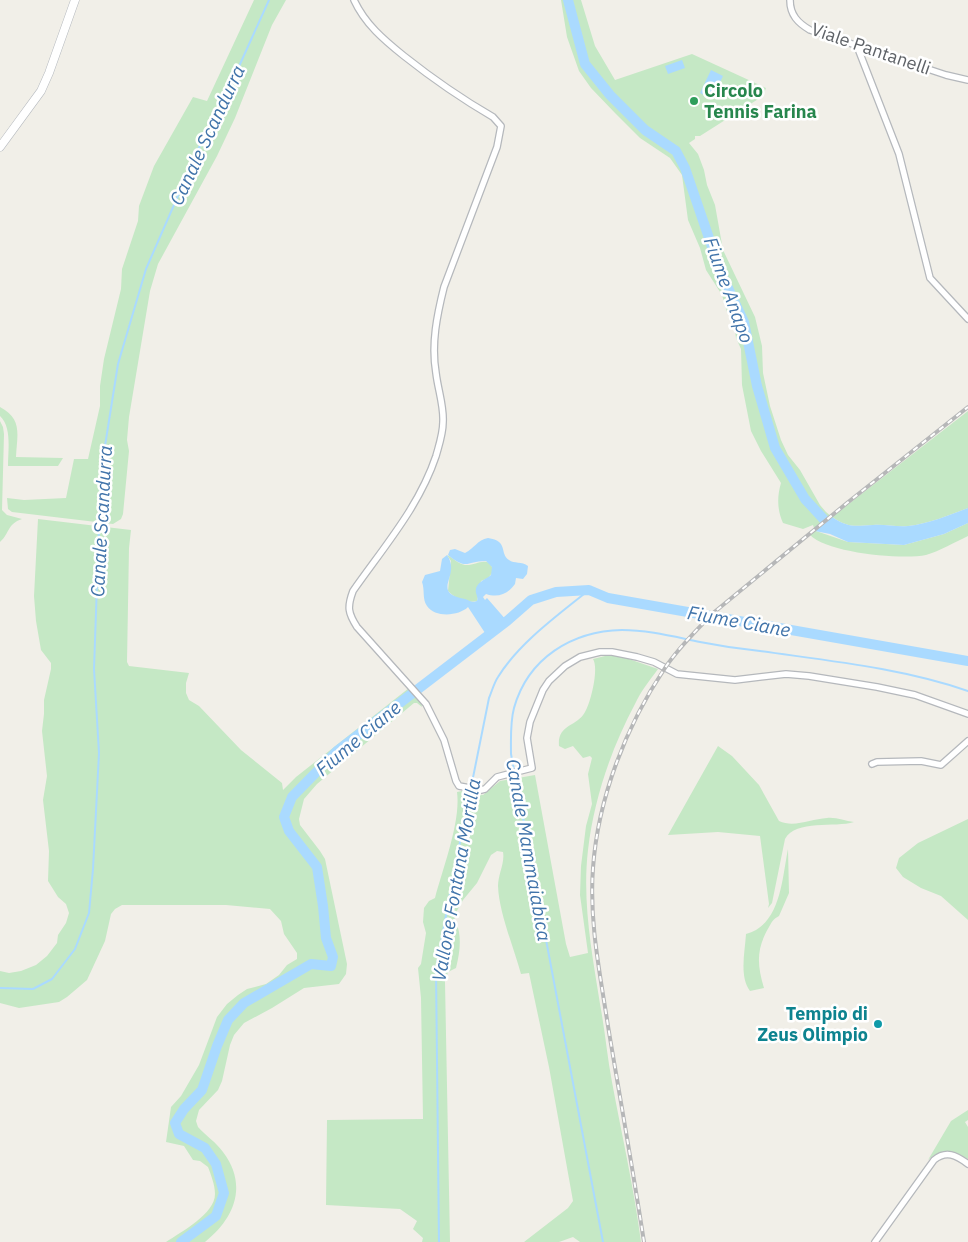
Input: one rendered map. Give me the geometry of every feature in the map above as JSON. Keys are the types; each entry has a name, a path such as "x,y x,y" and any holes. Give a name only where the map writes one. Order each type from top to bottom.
{"street":[{"path":"0,147 41,92 75,0"},
{"path":"354,0 368,23 382,38 432,79 493,117 501,126 497,147 444,287 435,327 434,357 443,423 437,453 427,482 414,504 353,592 349,601 350,617 357,627 411,686 432,716 444,740 459,786 476,790 485,789 497,777 532,768 527,738 530,722 542,690 565,666 580,657 600,652 618,652 637,657 654,662 677,674 735,680 786,674 877,687 914,695 968,714"},
{"name":"Viale Pantanelli","path":"790,0 791,12 802,25 810,30 946,75 968,80"},
{"path":"857,46 899,154 930,278 968,319"},
{"path":"872,764 877,762 921,761 941,765 968,741"},
{"path":"875,1242 934,1160 939,1156 950,1154 968,1164"}],"green space":[{"path":"254,0 286,0 272,25 235,118 217,156 158,264 150,291 129,417 127,440 129,451 121,519 113,524 12,512 8,509 7,498 24,500 66,498 74,459 88,459 100,406 100,386 104,359 121,289 122,269 138,221 139,206 154,166 193,97 207,101"},
{"path":"561,0 581,0 595,46 615,80 692,54 766,88 763,96 700,136 695,136 695,139 689,143 698,154 704,170 707,185 715,205 723,250 755,317 762,346 763,373 770,406 781,440 788,455 800,470 820,505 832,517 816,531 848,542 904,545 944,534 968,523 968,536 926,555 883,556 848,551 819,541 810,535 815,531 813,525 803,529 783,523 778,503 781,483 751,431 742,385 741,349 736,338 734,323 727,312 722,295 706,270 700,248 688,220 682,175 670,158 640,138 615,113 591,88 579,71 567,37"},
{"path":"0,407 12,417 17,428 16,457 63,458 58,466 8,466 8,432 0,416"},
{"path":"968,411 968,508 931,521 908,526 852,526 832,517"},
{"path":"0,421 4,434 2,510 7,515 22,519 11,526 0,542"},
{"path":"38,519 131,530 127,662 129,666 189,673 186,693 189,700 199,706 241,750 282,783 283,790 296,777 409,688 421,702 422,707 414,703 317,784 304,799 299,819 300,825 325,859 347,964 346,974 339,984 304,988 244,1023 234,1035 222,1081 218,1090 199,1110 196,1121 198,1127 220,1148 231,1164 236,1189 235,1200 230,1212 215,1233 205,1242 166,1242 196,1222 209,1209 214,1201 215,1194 214,1184 208,1167 200,1161 193,1160 184,1146 166,1142 171,1107 181,1096 199,1065 217,1017 227,1004 247,989 266,984 279,975 287,965 297,959 297,953 284,934 281,921 270,909 226,905 122,905 111,914 105,941 87,980 67,997 59,1002 19,1008 0,1003 0,971 9,973 21,971 36,965 47,956 57,943 58,935 66,923 69,913 66,904 58,897 48,881 49,851 43,800 47,776 42,731 44,700 51,663 41,650 36,621 34,596"},
{"path":"447,555 465,565 490,563 493,572 488,578 481,581 477,601 461,600 448,591 451,561"},
{"path":"609,655 620,656 658,669 637,699 611,757 594,812 586,869 587,908 594,966 610,1072 641,1242 580,1242 573,1237 559,1242 524,1242 568,1208 573,1201 549,1067 529,973 521,974 501,907 498,886 503,852 497,851 491,855 477,883 463,900 454,916 460,936 459,954 456,968 448,972 445,982 450,1242 422,1242 423,1238 413,1229 417,1221 400,1209 326,1205 327,1120 423,1119 421,998 418,968 421,964 426,933 423,922 424,908 429,901 435,898 447,859 458,804 457,792 462,791 483,795 500,781 535,775 566,944 570,957 588,953 580,895 581,866 586,826 592,804 588,774 592,758 590,756 583,758 573,746 565,749 559,746 559,739 564,730 582,717 585,712 592,693 595,677 595,663 593,659"},
{"path":"718,746 732,756 759,785 779,821 791,824 830,818 854,822 807,826 790,833 785,839 772,903 768,908 760,836 718,832 668,835"},
{"path":"968,819 968,920 941,896 921,888 903,877 896,868 899,858 918,843"},
{"path":"788,849 789,893 779,916 775,918 765,935 760,950 759,964 764,988 750,991 744,971 746,934 758,929 773,911 778,899"},
{"path":"968,1110 968,1120 965,1122 968,1127 968,1159 948,1151 938,1153 928,1160 951,1121"}],"water":[{"path":"682,60 685,68 668,74 665,66"},
{"path":"711,70 723,76 712,99 700,93"},
{"path":"968,508 968,523 944,534 904,545 848,542 830,534 815,531 832,517 852,526 908,526 931,521"},
{"path":"488,538 501,544 504,554 509,560 528,566 527,574 523,579 516,578 515,584 506,593 495,596 486,594 483,597 485,600 487,598 507,621 487,636 468,607 453,614 441,614 431,610 425,600 422,582 425,575 440,571 442,559 447,555 451,563 447,588 449,592 471,602 477,601 477,587 480,582 491,575 492,567 486,561 467,564 460,563 448,555 450,550 455,549 465,553 481,540"}],"waterway":[{"name":"Canale Scandurra","path":"0,988 33,989 52,979 75,949 89,913 99,753 94,669 101,471 118,364 146,269 201,143 236,73 269,0"},
{"name":"Fiume Anapo","path":"568,0 585,64 610,95 645,130 676,151 685,168 721,273 744,322 757,386 775,448 805,499 830,526 836,528"},
{"name":"Vallone Fontana Mortilla","path":"439,1242 436,970 489,698 498,677 528,641 589,590"},
{"name":"Fiume Ciane","path":"181,1242 216,1216 224,1193 216,1164 205,1148 179,1134 175,1123 184,1109 202,1090 228,1020 244,1003 311,964 331,966 333,957 326,938 317,867 289,831 284,817 292,797 337,751 507,621 531,600 556,592 589,590 608,598 968,661"},
{"name":"Canale Mammaiabica","path":"603,1242 511,754 511,725 514,708 521,690 530,675 554,651 570,642 604,632 632,630 730,647 865,666 917,676 968,691"}],"railway":[{"path":"644,1242 599,967 594,928 592,888 596,842 601,815 626,738 651,690 665,668 681,647 712,614 968,407"}],"place":[{"name":"Circolo Tennis Farina","path":"694,101"},
{"name":"Tempio di Zeus Olimpio","path":"878,1024"}]}
